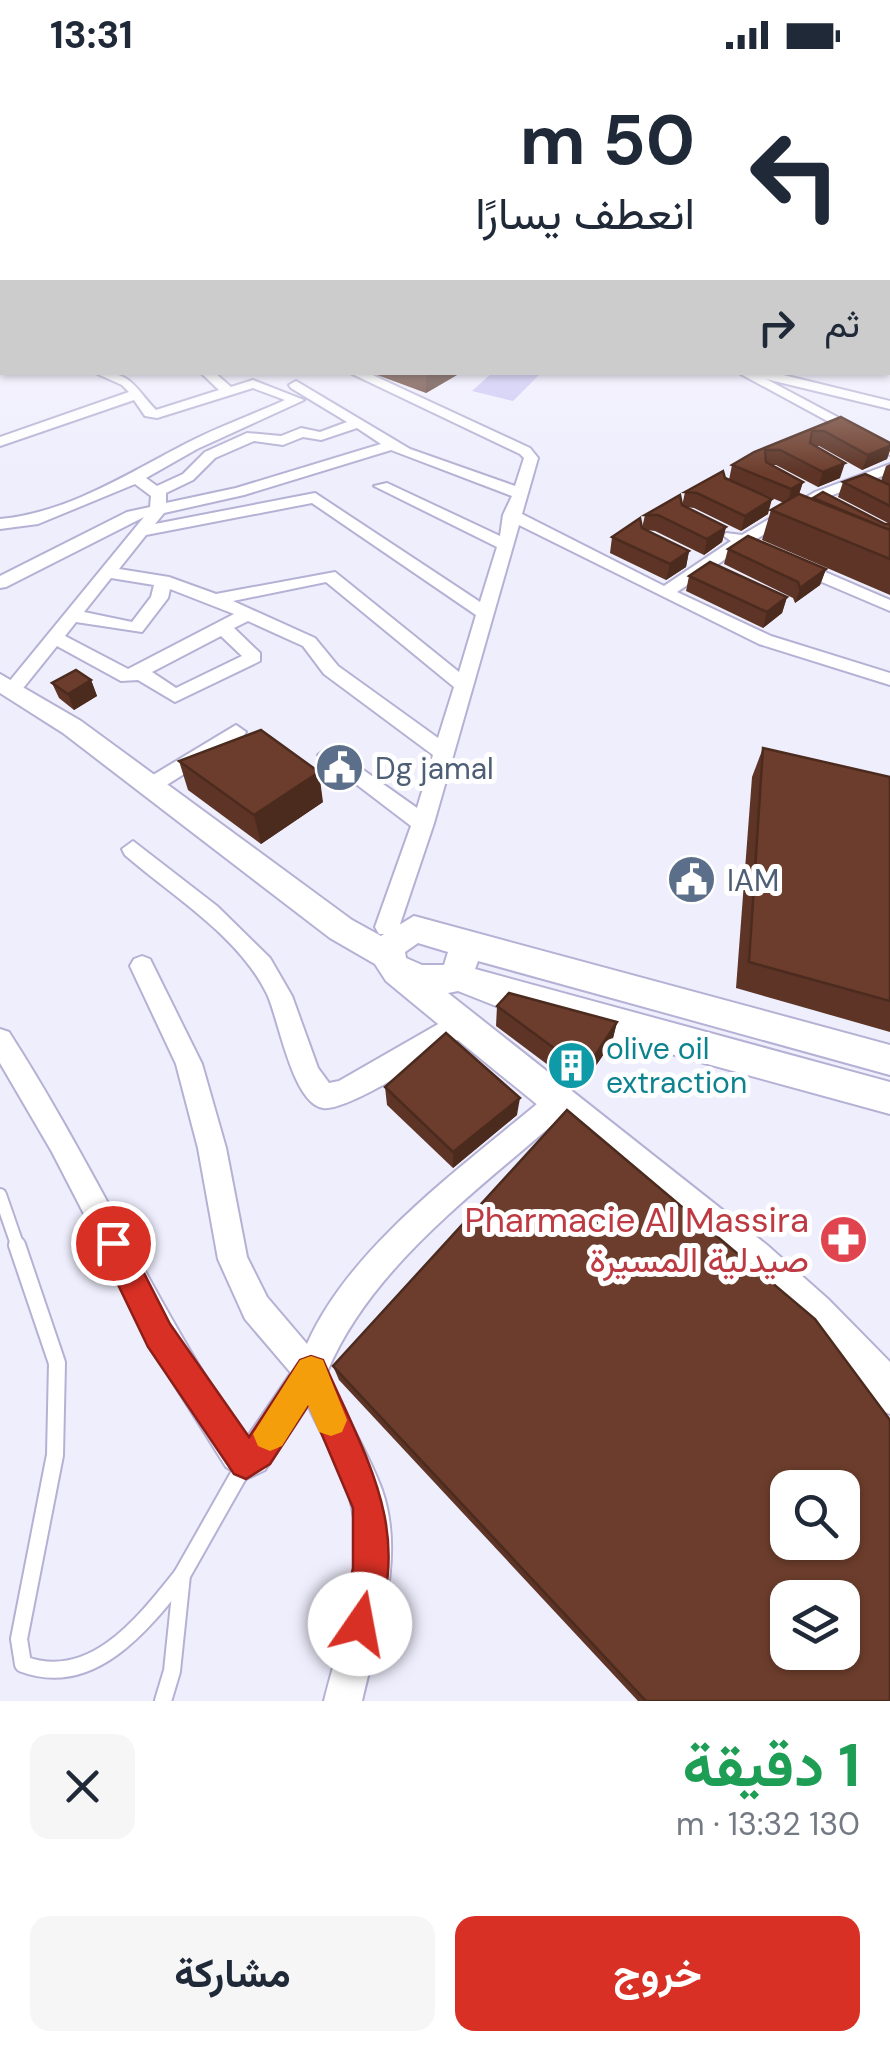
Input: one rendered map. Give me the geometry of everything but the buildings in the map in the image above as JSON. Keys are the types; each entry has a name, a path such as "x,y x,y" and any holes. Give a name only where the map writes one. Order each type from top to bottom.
{"main road":[{"path":"6,685 150,786 341,929 455,967 890,1060"},
{"path":"394,946 424,929 455,967 496,992 890,1098"},
{"path":"394,946 462,1024 802,1302 890,1392"},
{"path":"455,967 462,1024"}],"street":[{"path":"0,524 32,521 136,478 192,446 297,400 257,384 157,414 150,413 127,382 107,375"},
{"path":"209,375 228,392"},
{"path":"360,375 525,451 530,462 423,822 394,946"},
{"path":"749,375 890,451"},
{"path":"766,375 890,405"},
{"path":"310,379 296,385 392,444 519,493"},
{"path":"0,442 137,394"},
{"path":"0,583 158,501 210,455 255,435 283,441 301,432 322,436 358,423"},
{"path":"158,501 256,488 392,444"},
{"path":"664,593 820,495 868,483 890,468"},
{"path":"844,469 868,483"},
{"path":"136,478 158,501"},
{"path":"382,486 504,544"},
{"path":"803,487 836,504"},
{"path":"141,531 315,498 485,613"},
{"path":"6,685 54,638 111,572 158,501"},
{"path":"512,515 765,640 890,679"},
{"path":"714,527 890,606"},
{"path":"111,572 163,581 215,599 304,639 331,670 443,752"},
{"path":"215,599 328,576 464,684"},
{"path":"74,616 136,628 159,598 163,581"},
{"path":"54,638 122,676 139,672 246,615"},
{"path":"139,672 175,696 254,657 224,628"},
{"path":"150,786 236,732"},
{"path":"328,755 423,822"},
{"path":"133,849 262,966 286,1010 311,1085 325,1096 344,1092 462,1024"},
{"path":"142,966 189,1064 204,1113 233,1258 256,1308 311,1372 361,1481 373,1537 371,1568 343,1701"},
{"path":"0,1040 82,1181 159,1336 246,1462 258,1452 311,1372 317,1352 359,1291 443,1206 559,1102"}],"lane":[{"path":"0,1195 57,1363 55,1456 19,1638 23,1664 46,1672 66,1670 115,1652 137,1632 182,1575 246,1462"},
{"path":"163,1701 172,1671 182,1575"}],"shaded area":[{"path":"490,375 539,375 513,401 472,391"}],"slow traffic":[{"path":"270,1434 311,1372 331,1420"}],"place":[{"name":"Dg jamal","path":"340,768"},
{"name":"IAM","path":"692,880"},
{"name":"olive oil extraction","path":"571,1065"},
{"name":"Pharmacie Al Massira صيدلية المسيرة","path":"844,1240"}],"route":[{"path":"113,1243 159,1336 227,1441 246,1462 258,1452 311,1372 370,1508 371,1568 360,1624"}]}
